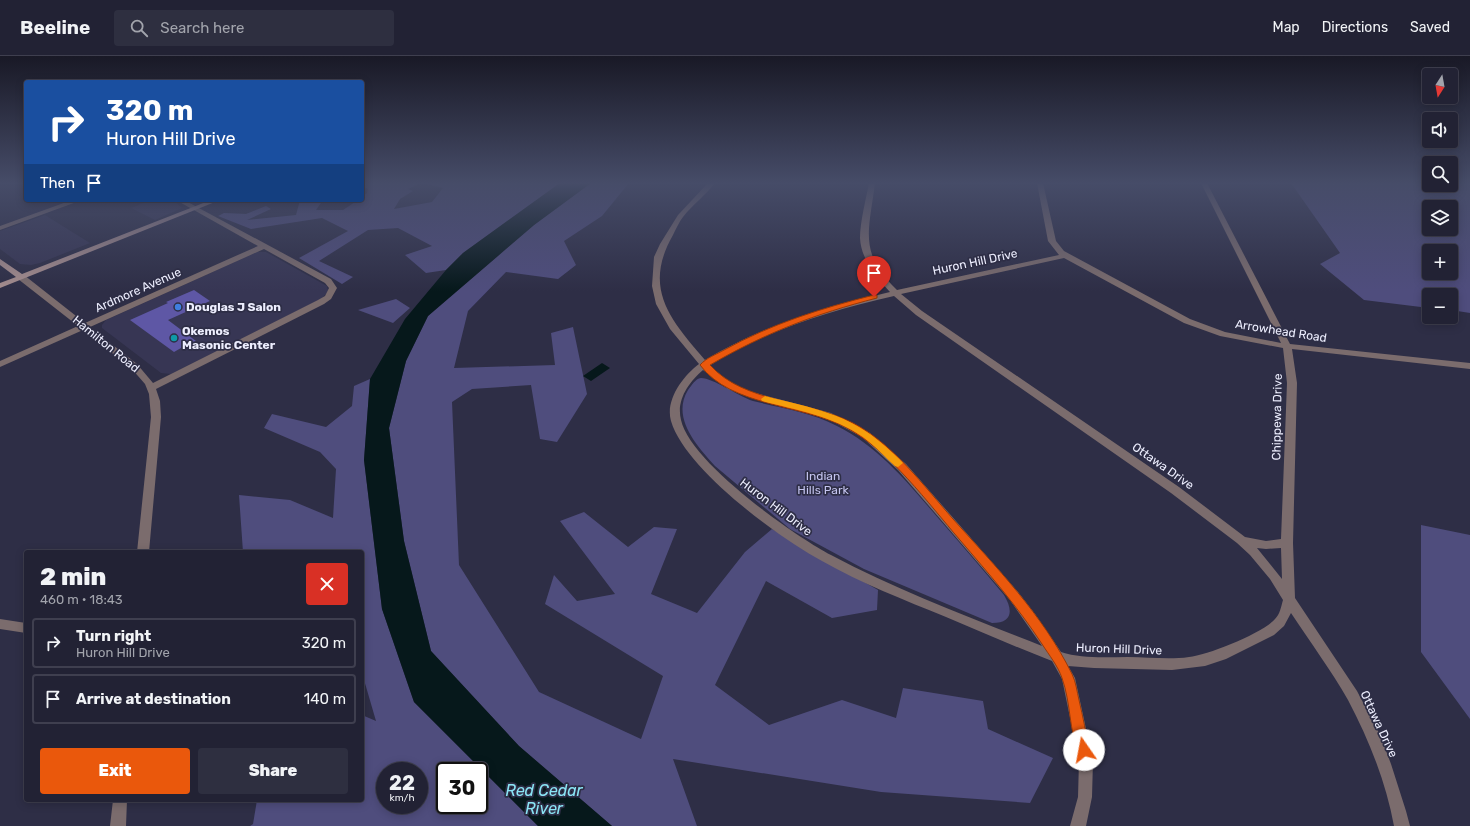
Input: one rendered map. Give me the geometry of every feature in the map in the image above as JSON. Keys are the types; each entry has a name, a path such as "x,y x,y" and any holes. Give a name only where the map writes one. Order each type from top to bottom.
{"main road":[{"path":"0,286 170,219"},
{"name":"Hamilton Road","path":"0,261 21,278"}],"street":[{"path":"0,228 26,219"},
{"path":"152,387 281,324 328,297 334,288 328,281 214,219"},
{"path":"678,219 658,258 656,286 660,304 674,329 704,365 716,377 740,391 828,415 850,425 872,439 902,467 975,549 1032,618 1057,657 1068,678 1086,761 1085,798 1078,826"},
{"name":"Ottawa Drive","path":"867,219 864,245 874,266 895,293 920,313 1175,490 1241,540 1265,565 1352,695 1364,718 1388,776 1402,826"},
{"name":"Arrowhead Road","path":"1047,219 1052,241 1065,256 1187,321 1236,337 1287,346 1470,366"},
{"name":"Chippewa Drive","path":"1222,219 1287,346 1292,383 1287,543 1289,599"},
{"name":"Ardmore Avenue","path":"0,364 86,327 264,246"},
{"name":"Huron Hill Drive","path":"1065,256 834,307 796,320 746,341 704,365 692,375 680,393 676,404 676,418 681,433 705,465 728,488 788,533 825,557 865,577 920,601 1057,657 1091,663 1181,664 1214,658 1274,630 1284,618 1289,599"},
{"name":"Hamilton Road","path":"21,278 86,327 134,366 152,387 156,400 156,417 144,550"},
{"path":"1241,540 1266,545 1287,543"},
{"path":"0,624 24,628"},
{"path":"118,826 120,802"}],"shaded area":[{"path":"34,219 51,219 90,243 40,263 31,265 20,264 0,249 0,231"},
{"path":"257,252 266,252 327,286 328,290 326,294 321,299 171,374 161,373 102,328 102,325 106,320"}],"green space":[{"path":"225,219 249,219 247,220 316,219 251,229"},
{"path":"324,219 510,219 463,253 446,270 426,273 405,255 432,246 398,228 368,230 319,261 353,277 342,284 299,258 348,231"},
{"path":"542,219 598,219 564,241 576,265 558,279 506,272 468,311 454,368 555,365 551,333 573,327 587,394 557,442 540,439 531,385 472,389 452,402 459,565 539,692 641,739 663,676 545,604 554,575 577,601 615,594 560,521 584,512 628,547 654,527 677,529 651,594 697,613 745,552 772,529 878,590 877,610 832,618 766,581 715,685 769,725 842,700 896,718 903,688 983,701 988,729 1053,758 1030,803 881,792 673,759 697,826 612,826 519,746 431,651 404,541 389,428 406,361 428,316"},
{"path":"1316,219 1422,219 1422,236 1458,236 1458,219 1470,219 1470,313 1458,311 1458,288 1422,288 1422,307 1364,300 1320,264 1340,253"},
{"path":"396,299 410,308 393,323 358,310"},
{"name":"Indian Hills Park","path":"701,378 719,384 753,401 796,411 827,421 866,444 880,455 905,480 1004,595 1010,610 1007,618 1004,621 992,623 864,569 790,529 715,466 694,441 688,431 684,421 684,400 692,384"},
{"path":"370,379 364,460 382,609 414,702 474,762 436,762 436,814 488,814 488,776 538,826 250,826 253,824 257,802 364,802 364,716 376,721 364,680 364,550 243,550 239,495 290,500 333,518 336,469 320,452 264,428 272,414 326,427 352,406 354,386"},
{"path":"1421,525 1470,535 1470,719 1421,652"}],"water":[{"name":"Red Cedar River","path":"510,219 542,219 428,316 406,361 389,428 404,541 431,651 519,746 612,826 538,826 488,776 488,762 474,762 414,702 382,609 364,460 370,379 405,319 446,270 463,253"},
{"path":"602,363 610,368 591,381 583,376"}],"building":[{"path":"194,290 210,301 168,320 196,341 194,342 196,343 183,350 181,348 174,352 130,320 168,303 166,302"}],"slow traffic":[{"path":"765,399 828,415 850,425 866,435 898,463"}],"place":[{"name":"Douglas J Salon","path":"178,307"},
{"name":"Okemos Masonic Center","path":"174,338"}],"route":[{"path":"874,297 834,307 777,328 740,344 704,365 724,383 740,391 828,415 850,425 866,435 902,467 975,549 1032,618 1063,667 1068,678 1084,750"}]}
